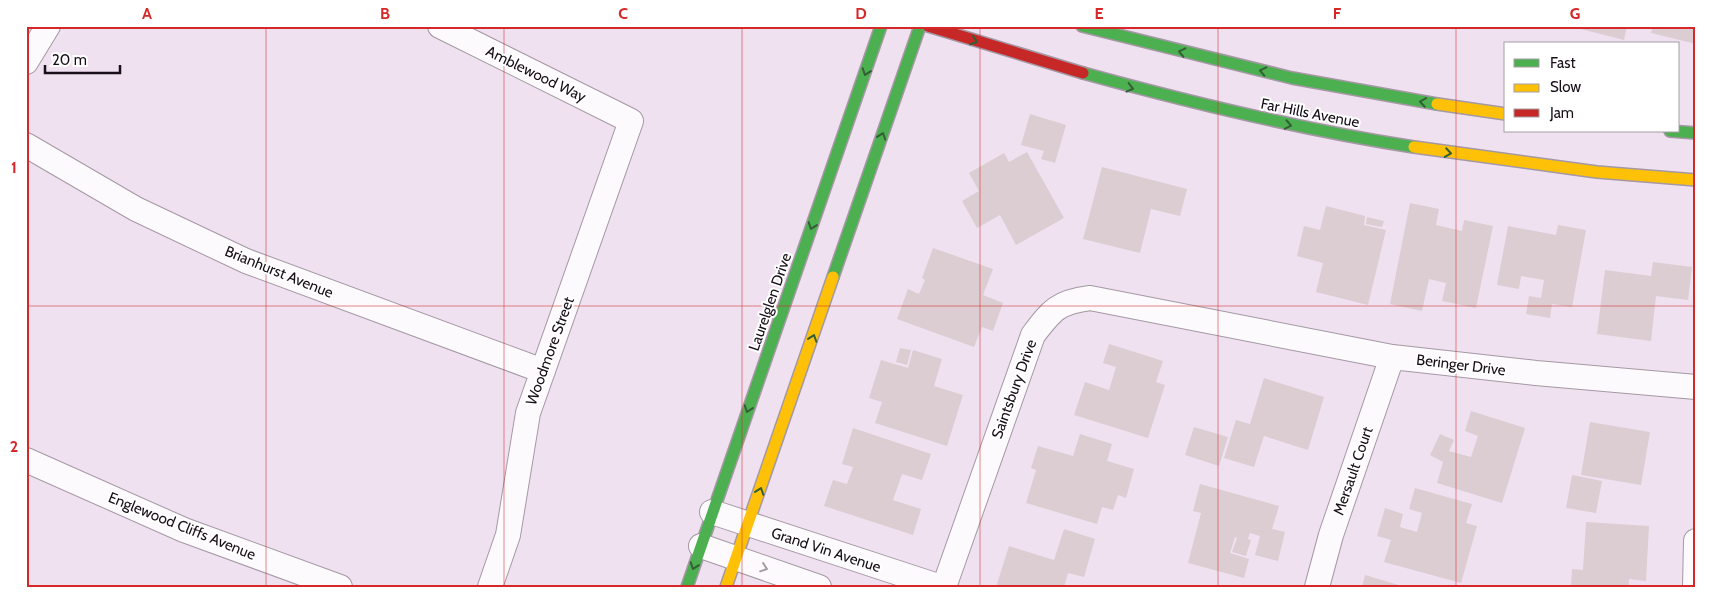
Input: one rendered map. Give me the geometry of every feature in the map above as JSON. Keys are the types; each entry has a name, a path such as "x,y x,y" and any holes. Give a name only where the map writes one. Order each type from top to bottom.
{"main road":[{"name":"Laurelglen Drive","path":"687,587 881,26"},
{"path":"726,587 920,26"},
{"name":"Far Hills Avenue","path":"928,26 1039,62 1124,86 1285,124 1466,156 1566,168 1696,180"},
{"name":"Far Hills Avenue","path":"1082,26 1328,85 1504,114"},
{"path":"1680,132 1696,133"}],"street":[{"path":"26,62 48,26"},
{"name":"Amblewood Way","path":"440,26 631,121"},
{"name":"Woodmore Street","path":"490,587 508,535 528,413 631,121"},
{"name":"Brianhurst Avenue","path":"26,146 136,209 246,261 543,371"},
{"name":"Saintsbury Drive","path":"942,587 1034,335 1051,310 1070,300 1090,298 1228,326"},
{"name":"Beringer Drive","path":"1228,326 1392,357 1536,373 1696,387"},
{"name":"Mersault Court","path":"1317,587 1331,535 1392,357"},
{"name":"Englewood Cliffs Avenue","path":"26,460 184,530 340,587"},
{"name":"Grand Vin Avenue","path":"712,512 942,587"},
{"path":"1695,587 1696,541"},
{"path":"701,546 819,587"}],"building":[{"path":"1569,26 1627,26 1624,40"},
{"path":"1653,26 1696,26 1696,44 1651,33"},
{"path":"1030,114 1066,125 1055,163 1041,159 1044,151 1021,145"},
{"path":"1027,152 1064,218 1016,245 1000,215 977,228 962,201 979,191 969,173 1004,153 1009,162"},
{"path":"1102,167 1187,189 1180,216 1151,209 1140,253 1083,239"},
{"path":"1410,203 1439,209 1436,225 1462,231 1464,220 1493,226 1476,308 1442,301 1446,283 1429,279 1422,311 1390,304"},
{"path":"1326,206 1365,216 1364,225 1386,230 1368,305 1316,292 1323,263 1297,256 1304,226 1320,230"},
{"path":"1367,217 1384,221 1382,227 1366,224"},
{"path":"1558,225 1586,230 1572,307 1552,304 1550,318 1526,314 1529,296 1541,298 1544,280 1521,276 1519,289 1497,285 1508,226 1556,235"},
{"path":"933,248 993,269 983,295 1003,303 993,331 982,327 974,347 897,319 908,289 919,294 925,280 922,278"},
{"path":"1653,262 1692,267 1688,300 1656,296 1651,341 1597,334 1605,270 1651,276"},
{"path":"1109,344 1163,361 1156,382 1165,385 1148,438 1074,415 1085,382 1109,390 1116,367 1103,363"},
{"path":"900,348 911,350 907,365 896,362"},
{"path":"913,350 942,359 934,386 963,395 947,446 875,423 882,402 869,398 881,360 908,368"},
{"path":"1264,378 1324,397 1308,450 1264,436 1254,467 1224,458 1236,420 1250,424"},
{"path":"1471,411 1525,428 1502,503 1437,483 1443,462 1430,455 1440,434 1454,440 1449,451 1471,457 1478,436 1465,431"},
{"path":"1590,422 1650,432 1641,485 1581,475"},
{"path":"1194,427 1228,437 1219,466 1185,455"},
{"path":"853,428 931,454 922,480 902,474 893,500 921,509 913,535 824,506 833,480 847,484 853,467 842,464"},
{"path":"1080,434 1112,444 1107,461 1134,469 1126,498 1118,495 1113,510 1102,507 1097,524 1026,503 1036,470 1031,468 1038,446 1073,456"},
{"path":"1572,475 1602,481 1596,513 1566,508"},
{"path":"1200,484 1279,506 1272,529 1285,532 1278,561 1255,555 1260,536 1250,533 1248,539 1251,540 1246,556 1232,552 1237,538 1235,537 1230,553 1249,559 1244,578 1188,563 1201,513 1193,511"},
{"path":"1415,488 1472,504 1466,523 1477,526 1461,583 1384,562 1391,540 1377,536 1385,508 1403,514 1400,527 1417,532 1422,513 1409,509"},
{"path":"1586,522 1649,526 1646,581 1629,579 1629,587 1571,587 1572,569 1583,570"},
{"path":"1064,529 1095,539 1084,577 1068,573 1064,587 996,587 1009,546 1054,560"},
{"path":"1365,575 1402,586 1402,587 1362,587"}],"traffic: fast":[{"path":"687,587 881,26"},
{"path":"833,277 920,26"},
{"path":"1082,26 1292,78 1437,104"},
{"path":"1083,73 1248,115 1414,147"},
{"path":"1680,132 1696,133"}],"traffic: slow":[{"path":"1437,104 1504,114"},
{"path":"1414,147 1597,172 1696,180"},
{"path":"726,587 833,277"}],"traffic: jam":[{"path":"928,26 1083,73"}]}
